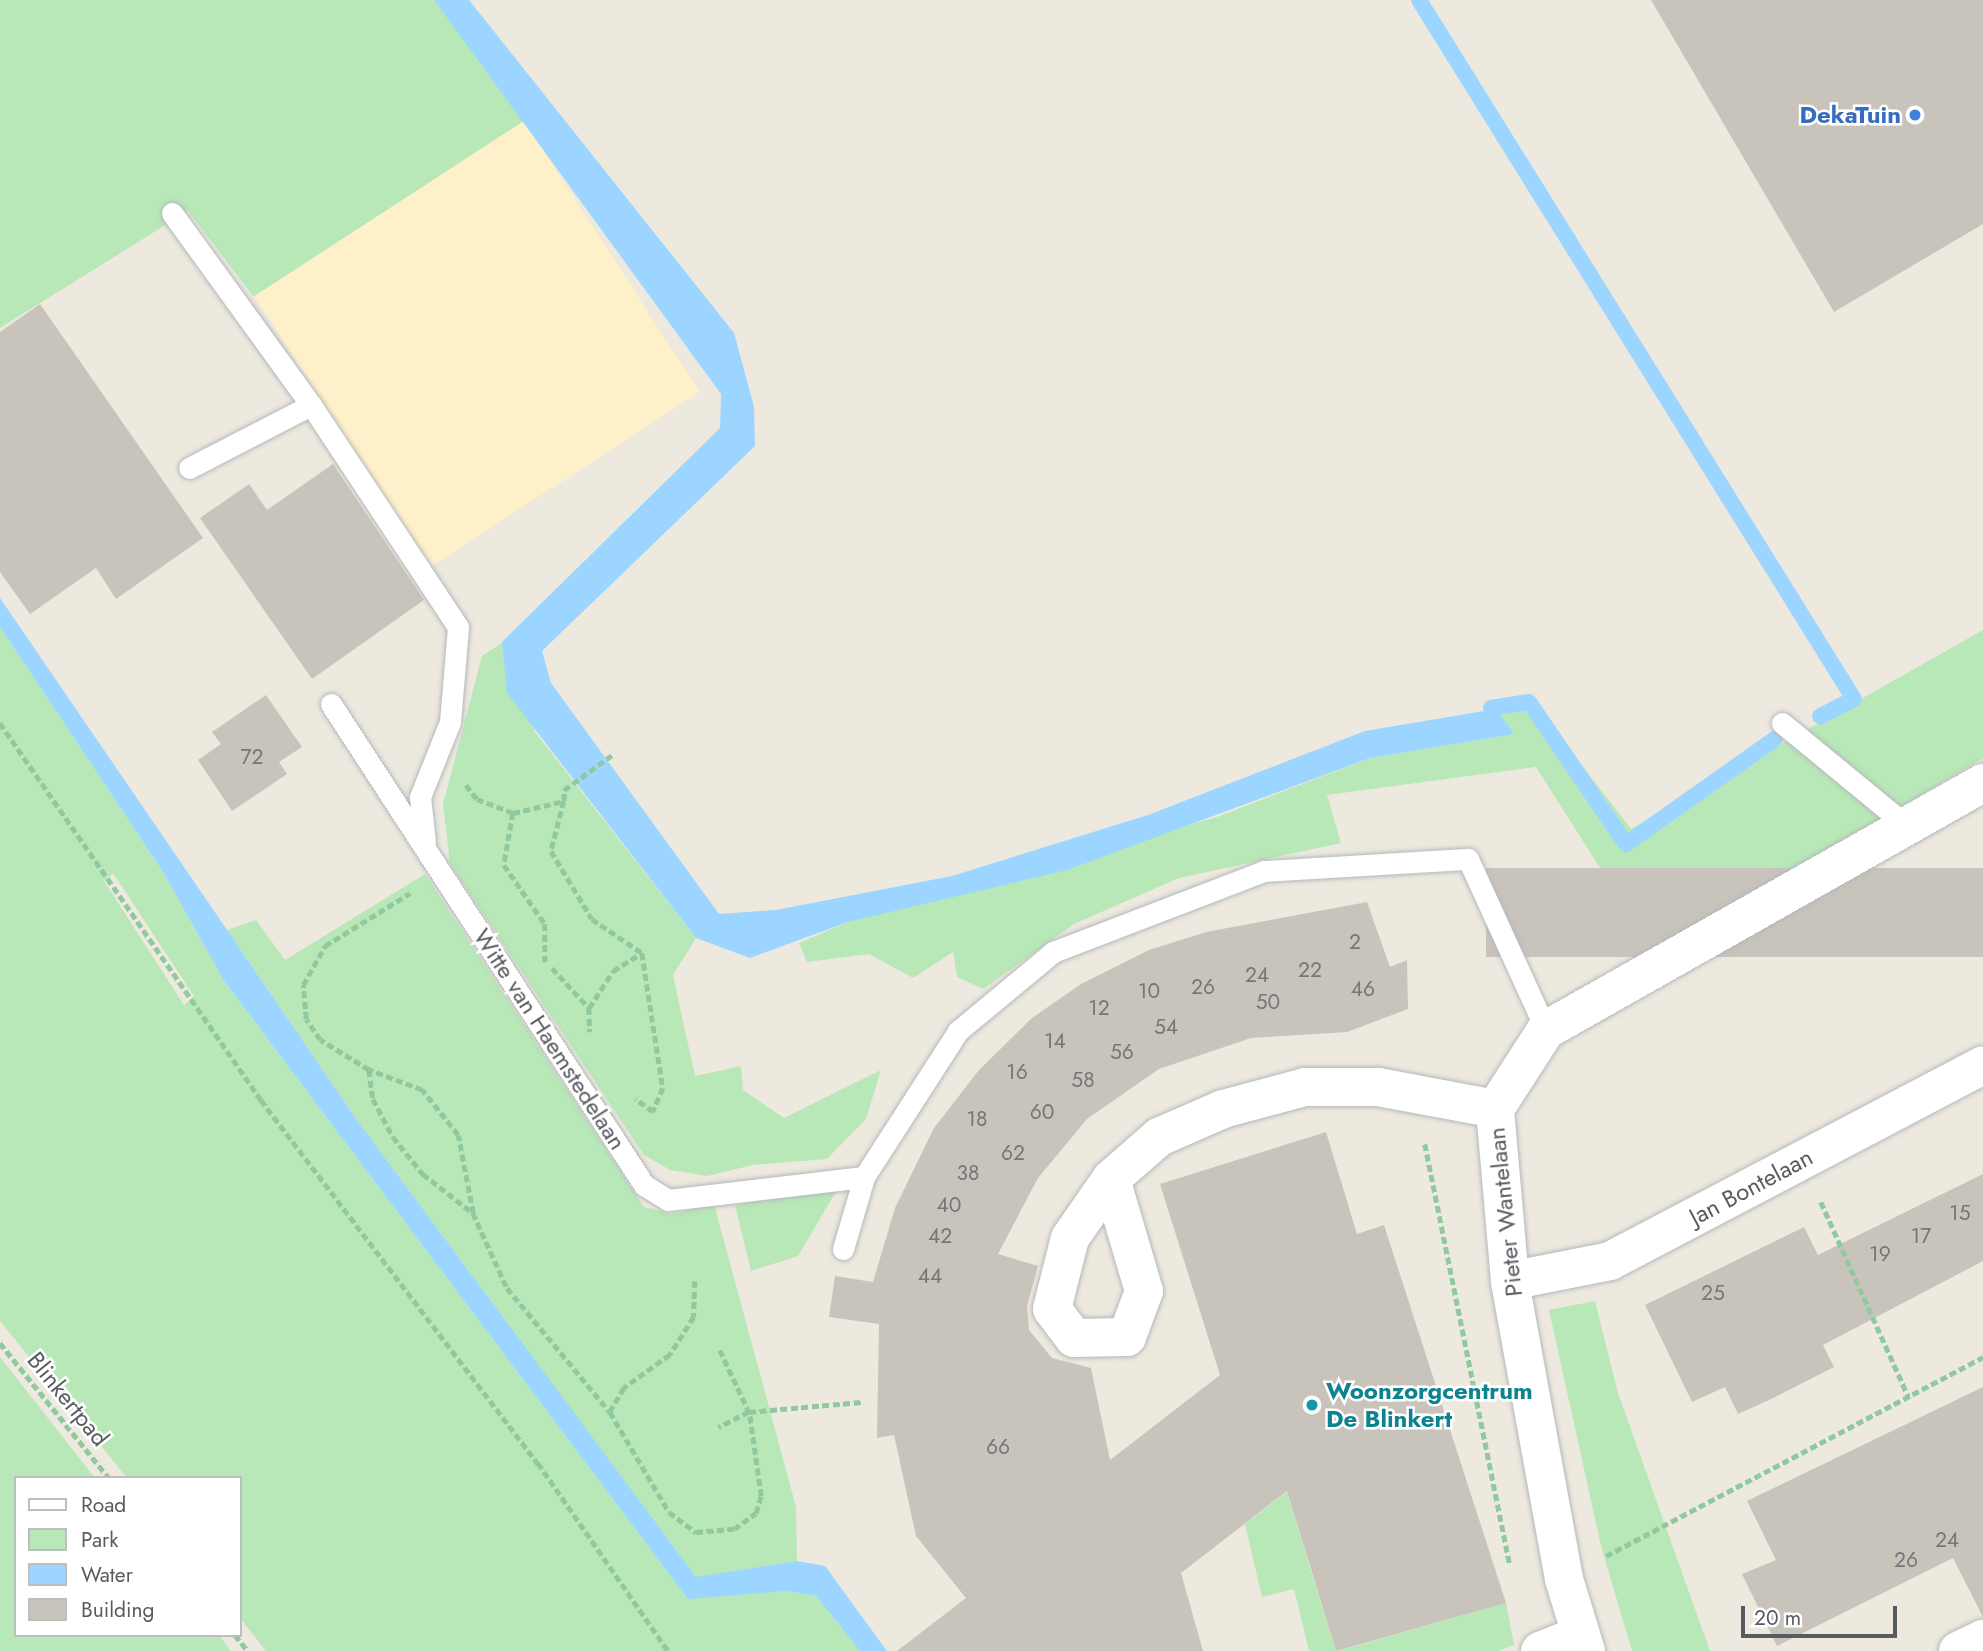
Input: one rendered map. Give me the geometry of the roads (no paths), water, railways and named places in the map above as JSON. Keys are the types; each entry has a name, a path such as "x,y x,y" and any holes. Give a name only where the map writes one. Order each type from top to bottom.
{"street":[{"name":"Pieter Wantelaan","path":"1583,1643 1564,1579 1510,1281 1495,1109 1546,1030 1983,783"},
{"name":"Jan Bontelaan","path":"1510,1281 1610,1261 1983,1065"},
{"path":"1111,1179 1159,1137 1223,1109 1305,1087 1378,1087 1495,1109"},
{"path":"1958,1651 1983,1639"},
{"path":"1540,1651 1583,1643"}],"lane":[{"path":"172,213 311,405 458,627 450,722 420,797 425,846"},
{"path":"189,468 311,405"},
{"name":"Witte van Haemstedelaan","path":"331,704 647,1188 668,1200 864,1177"},
{"path":"1782,723 1907,825"},
{"path":"843,1249 864,1177 958,1031 1053,952 1264,871 1468,859 1546,1030"}],"water":[{"path":"434,0 469,0 734,333 754,407 755,446 542,651 551,683 719,914 776,910 952,876 1148,815 1365,731 1496,709 1514,734 1370,758 1067,870 848,922 750,958 696,938 507,693 502,642 720,428 721,394"},
{"path":"0,598 359,1123 696,1577 797,1561 825,1566 887,1651 860,1651 816,1596 786,1591 688,1599 224,981 163,872 0,627"}],"waterway":[{"path":"1419,0 1854,699 1820,716"},
{"path":"1491,708 1529,702 1626,844 1775,739"}],"place":[{"name":"DekaTuin","path":"1915,115"},
{"name":"Woonzorgcentrum De Blinkert","path":"1312,1405"}]}
